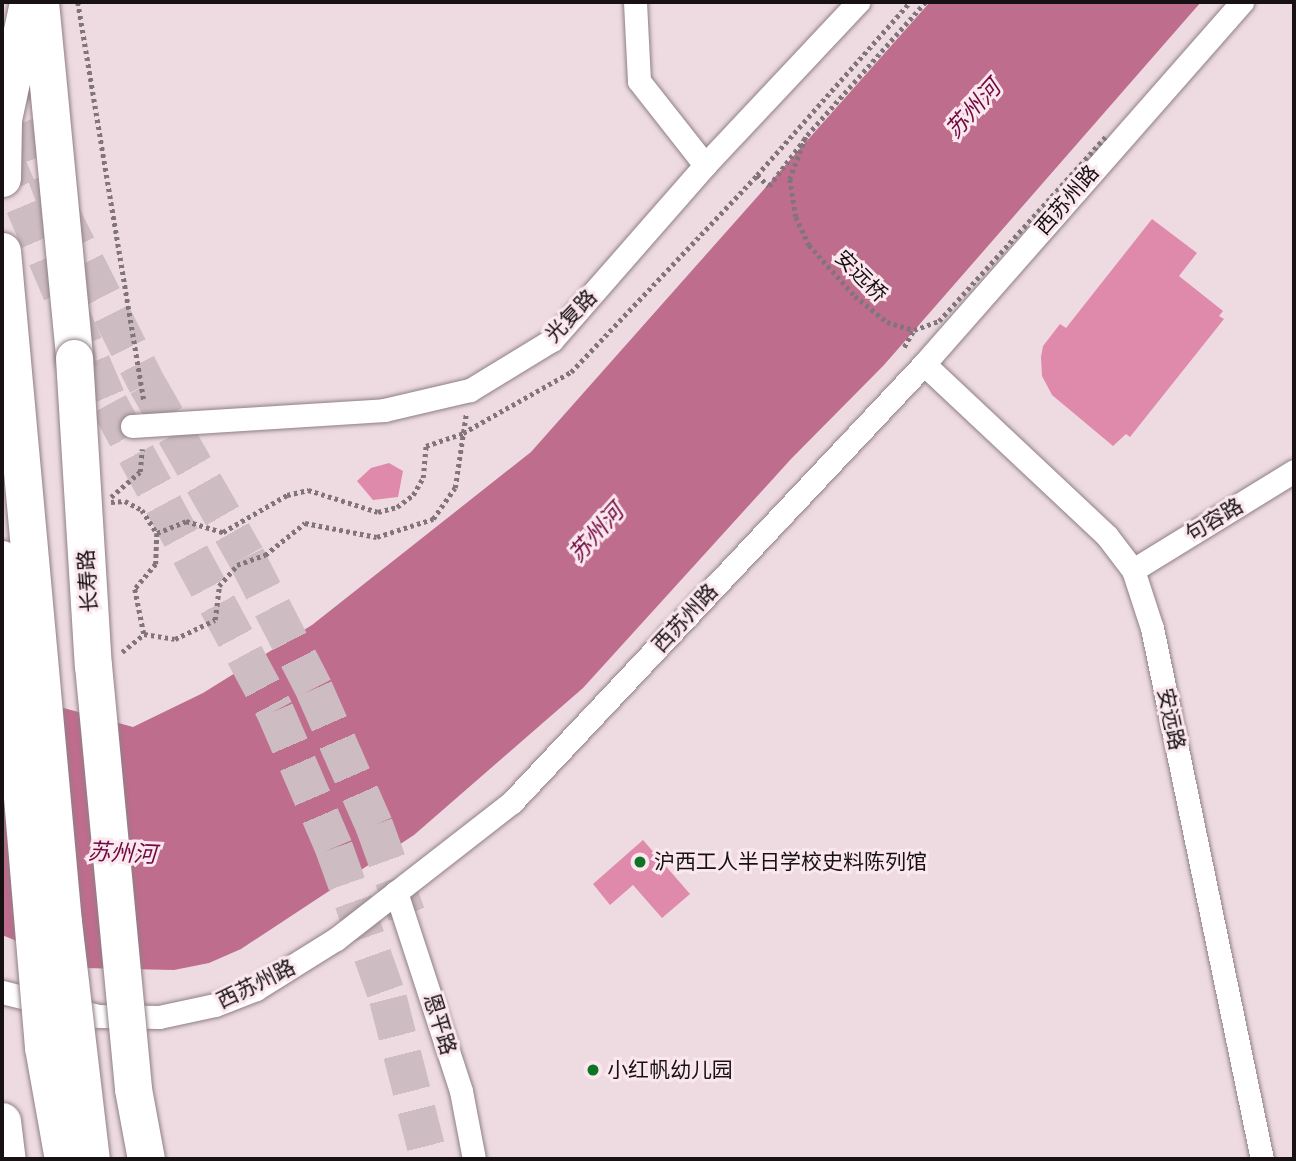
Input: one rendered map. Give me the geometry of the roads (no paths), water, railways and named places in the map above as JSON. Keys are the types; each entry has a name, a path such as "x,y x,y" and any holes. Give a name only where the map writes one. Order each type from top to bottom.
{"main road":[{"path":"2,178 3,119 28,2"},
{"name":"长寿路","path":"40,2 74,358 96,692 133,1089 146,1159"},
{"path":"2,251 62,922 92,1159"},
{"path":"2,559 43,1047 63,1159"},
{"path":"2,1121 7,1159"}],"street":[{"path":"635,2 639,81 705,165"},
{"name":"光复路","path":"138,426 384,410 470,390 552,340 705,165 858,2"},
{"name":"西苏州路","path":"2,992 98,1016 186,1013 256,989 298,965 512,802 924,364 1242,2"},
{"name":"安远路","path":"924,364 1107,536 1133,570 1152,628 1262,1159"},
{"name":"句容路","path":"1133,570 1294,471"},
{"name":"恩平路","path":"397,892 461,1091 474,1159"}],"water":[{"name":"苏州河","path":"930,2 1201,2 884,365 791,459 583,688 414,835 241,949 209,963 174,970 83,968 2,935 2,686 9,693 133,727 203,693 312,625 531,452"}],"tunnel":[{"path":"6,68 60,212 147,384 246,557 314,689 374,825 412,930"},
{"path":"2,153 109,404 275,711 334,848 388,999 429,1159"}],"place":[{"name":"沪西工人半日学校史料陈列馆","path":"640,862"},
{"name":"小红帆幼儿园","path":"593,1070"}]}
